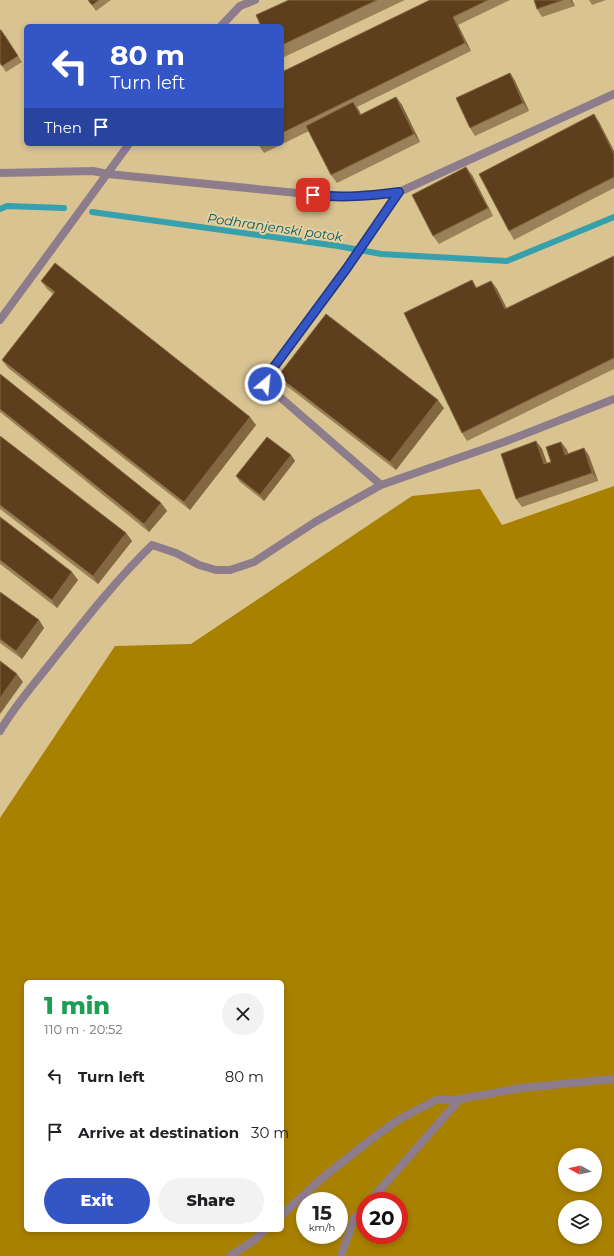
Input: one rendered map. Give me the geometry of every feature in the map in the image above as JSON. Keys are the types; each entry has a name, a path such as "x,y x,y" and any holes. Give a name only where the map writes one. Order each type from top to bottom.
{"street":[{"path":"223,24 240,6 255,0"},
{"path":"0,173 93,170 108,174 337,197 399,192 614,94"},
{"path":"0,320 128,146"},
{"path":"381,485 265,384 265,379 369,238 399,192"},
{"path":"0,731 9,716 70,638 135,561 152,545 176,553 199,565 216,570 230,570 254,562 315,522 381,485 504,442 614,399"},
{"path":"284,1213 321,1180 369,1141 398,1120 436,1100 460,1099 521,1088 614,1079"},
{"path":"378,1192 460,1099"},
{"path":"341,1256 356,1217"},
{"path":"230,1256 253,1241 263,1232"}],"shaded area":[{"path":"614,486 614,1256 0,1256 0,818 115,646 191,644 412,496 480,489 502,525"}],"building":[{"path":"88,0 99,0 92,5"},
{"path":"289,0 377,0 284,44 284,24 260,24 256,15"},
{"path":"430,0 488,0 453,17 465,43 284,132 284,71"},
{"path":"534,0 563,0 537,9"},
{"path":"0,30 18,56 2,66 0,63"},
{"path":"510,73 523,103 470,128 456,98"},
{"path":"396,97 414,134 331,175 306,126 353,102 360,115"},
{"path":"594,114 614,154 614,177 509,231 479,174"},
{"path":"466,167 488,208 433,236 412,195"},
{"path":"614,256 614,358 462,433 404,313 472,280 476,288 491,281 505,309"},
{"path":"55,263 250,417 184,502 2,360 55,292 41,281"},
{"path":"326,314 438,400 390,462 278,376"},
{"path":"0,374 161,503 144,524 0,409"},
{"path":"0,436 126,533 93,576 0,505"},
{"path":"267,437 291,455 260,495 236,476"},
{"path":"536,441 544,464 551,462 546,447 561,442 565,455 584,448 592,473 516,499 501,454"},
{"path":"0,517 72,572 52,600 0,560"},
{"path":"0,592 39,620 16,651 0,639"},
{"path":"0,661 17,674 0,698"}],"waterway":[{"name":"Podhranjenski potok","path":"0,209 7,206 64,208"},
{"name":"Podhranjenski potok","path":"92,212 338,246 381,254 507,261 614,217"}],"route":[{"path":"265,384 265,379 369,238 399,192 337,197 313,195"}]}
